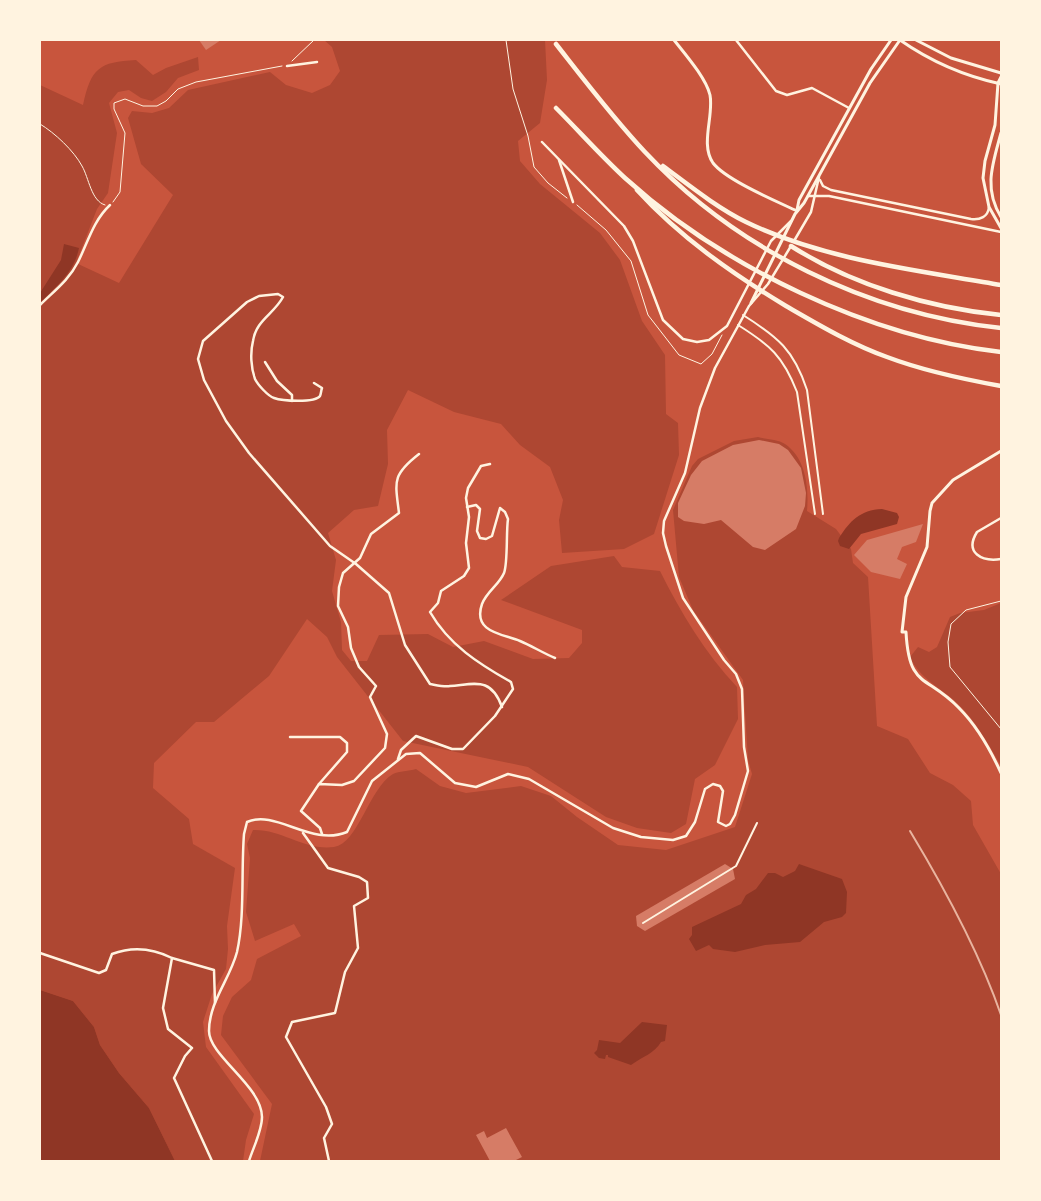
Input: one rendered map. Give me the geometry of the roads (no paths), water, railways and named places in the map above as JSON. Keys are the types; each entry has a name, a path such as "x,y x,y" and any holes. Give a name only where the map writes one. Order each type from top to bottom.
{"highway":[{"path":"556,44 617,121 646,154 701,204 758,244 793,264 886,303 959,322 999,328"},
{"path":"556,108 668,223 725,267 782,304 838,336 874,352 929,370 1001,386"},
{"path":"646,154 714,203 752,225 808,245 876,262 1001,284"},
{"path":"626,178 685,224 748,265 782,283 834,306 880,323 916,334 1001,352"},
{"path":"791,246 843,273 879,287 940,305 1001,315"}],"street":[{"path":"674,40 690,60 709,93 708,148 713,162 726,174 797,211"},
{"path":"736,40 776,91 787,95 812,88 849,108"},
{"path":"797,211 799,200 849,108 891,40"},
{"path":"248,1161 262,1118 261,1109 244,1080 214,1046 209,1033 215,1004 237,951 244,834 247,822 256,818 275,821 302,832 341,834 347,832 372,781 406,754 420,753 455,783 476,787 508,774 529,779 613,828 641,837 673,840 686,836 692,831 705,789 709,785 716,784 723,791 718,822 726,826 730,824 748,771 744,747 742,689 736,674 724,660 683,598 662,533 667,512 688,461 695,427 706,391 797,211 808,196 870,83 900,40 939,64 1000,83"},
{"path":"916,40 951,58 1001,72"},
{"path":"287,66 317,62"},
{"path":"1001,77 995,125 984,166 984,184 989,207 1001,230"},
{"path":"1001,133 990,181 993,200 1001,217"},
{"path":"542,142 624,226 633,241 663,320 682,339 697,342 709,340 728,326 771,241 793,219"},
{"path":"558,159 573,202"},
{"path":"750,303 768,284 811,212 820,174"},
{"path":"820,174 820,182 828,190 924,211 976,220 986,216 989,207"},
{"path":"808,196 816,195 1001,230"},
{"path":"40,305 67,280 96,224 110,205"},
{"path":"314,383 322,388 320,396 315,399 292,401 272,398 256,381 252,366 252,341 258,324 283,297 278,294 258,296 247,302 203,341 198,359 204,380 226,421 249,453 330,546 354,563 389,593 405,645 430,684 449,686 472,682 484,685 497,694 502,707"},
{"path":"743,315 779,340 795,359 801,370 808,390 823,514"},
{"path":"738,325 771,348 786,365 794,383 797,392 815,514"},
{"path":"265,362 277,381 292,395 292,401"},
{"path":"1001,451 953,480 932,503 927,547 908,589 902,625 902,632 906,632 907,657 913,671 923,681 947,697 961,711 1001,773"},
{"path":"319,784 342,784 354,781 384,748 387,734 370,697 376,686 358,667 351,648 348,627 338,606 339,587 343,573 360,558 371,534 399,513 394,486 404,465 419,454"},
{"path":"397,761 401,750 416,736 452,749 463,749 502,707 513,690 511,682 465,654 442,631 430,612 438,603 441,591 464,576 469,568 466,543 469,517 467,506 468,488 481,466 490,464"},
{"path":"467,506 476,505 480,509 477,530 480,538 486,539 492,536 500,508 505,512 508,519 505,571 496,587 488,593 482,605 482,618 485,626 494,634 519,640 554,658"},
{"path":"1001,518 977,532 973,542 974,548 982,559 986,561 1001,559"},
{"path":"290,737 340,737 347,743 347,752 319,784 301,811 320,828 322,834"},
{"path":"643,923 736,866 757,824"},
{"path":"302,832 328,868 359,877 367,882 368,898 354,906 358,948 344,972 335,1013 292,1022 286,1037 326,1107 332,1124 324,1138 329,1161"},
{"path":"40,953 99,972 106,970 112,954 126,948 155,950 172,958 214,970 215,1004"},
{"path":"172,958 163,1008 168,1029 192,1048 185,1056 174,1078 212,1161"}],"railway":[{"path":"910,831 936,875 972,944 1001,1015"}]}
